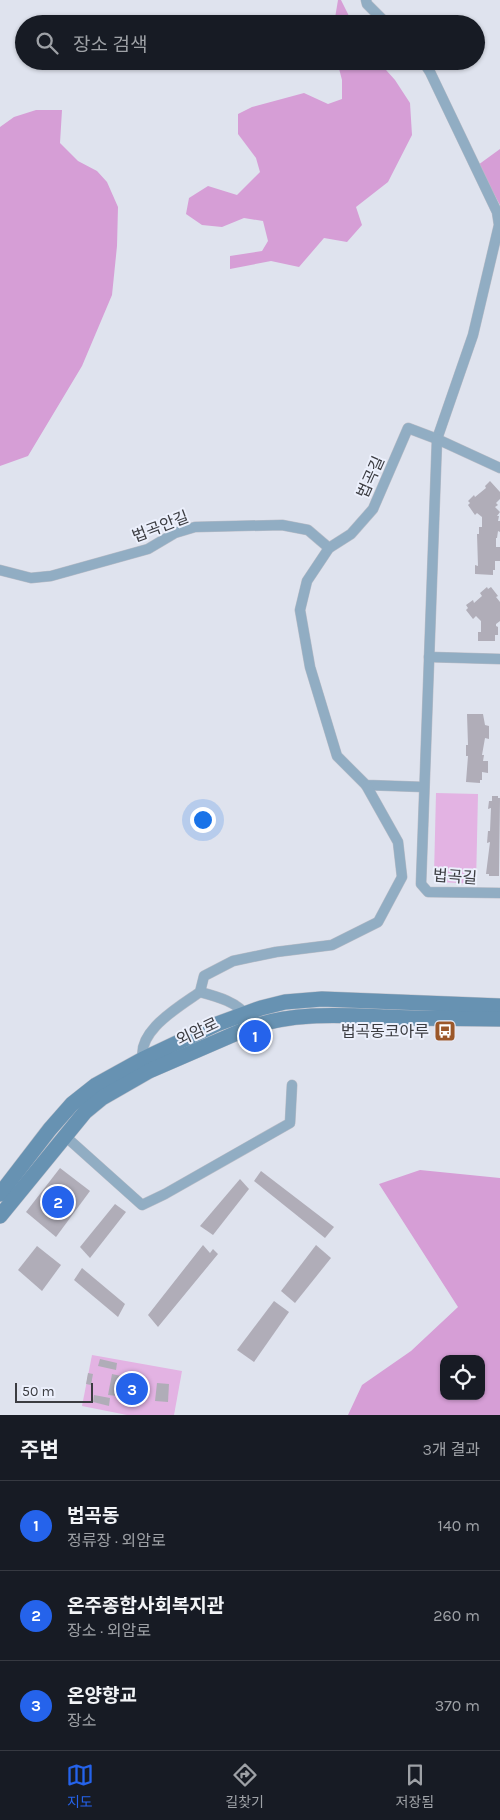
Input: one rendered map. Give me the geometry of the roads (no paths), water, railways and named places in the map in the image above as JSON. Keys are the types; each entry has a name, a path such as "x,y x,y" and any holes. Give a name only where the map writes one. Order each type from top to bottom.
{"main road":[{"name":"외암로","path":"0,1194 50,1128 72,1104 96,1085 248,1020 261,1008 284,1002 322,999 500,1006"},
{"name":"외암로","path":"248,1020 331,1016 500,1019"},
{"name":"외암로","path":"0,1216 84,1112 146,1065"}],"street":[{"path":"366,0 367,4 378,15"},
{"path":"429,70 497,212 499,225 473,335 436,440 500,468"},
{"name":"법곡길","path":"200,992 204,976 233,961 276,952 332,945 378,922 402,877 398,842 366,785 337,756 310,667 300,610 307,581 328,548 351,534 373,510 408,428 436,440 421,884 428,892 500,893"},
{"name":"법곡안길","path":"0,570 31,578 51,576 148,549 175,533 194,527 282,525 308,530 328,548"},
{"path":"429,657 500,659"},
{"path":"366,785 424,787"},
{"path":"146,1065 143,1042 167,1014 200,992 217,996 239,1008 248,1020"},
{"path":"64,1136 142,1205 165,1194 290,1123 292,1085"}],"place":[{"name":"법곡동코아루","path":"445,1031"},
{"name":"법곡동","path":"255,1036"},
{"name":"온주종합사회복지관","path":"58,1202"},
{"name":"온양향교","path":"132,1389"}]}
